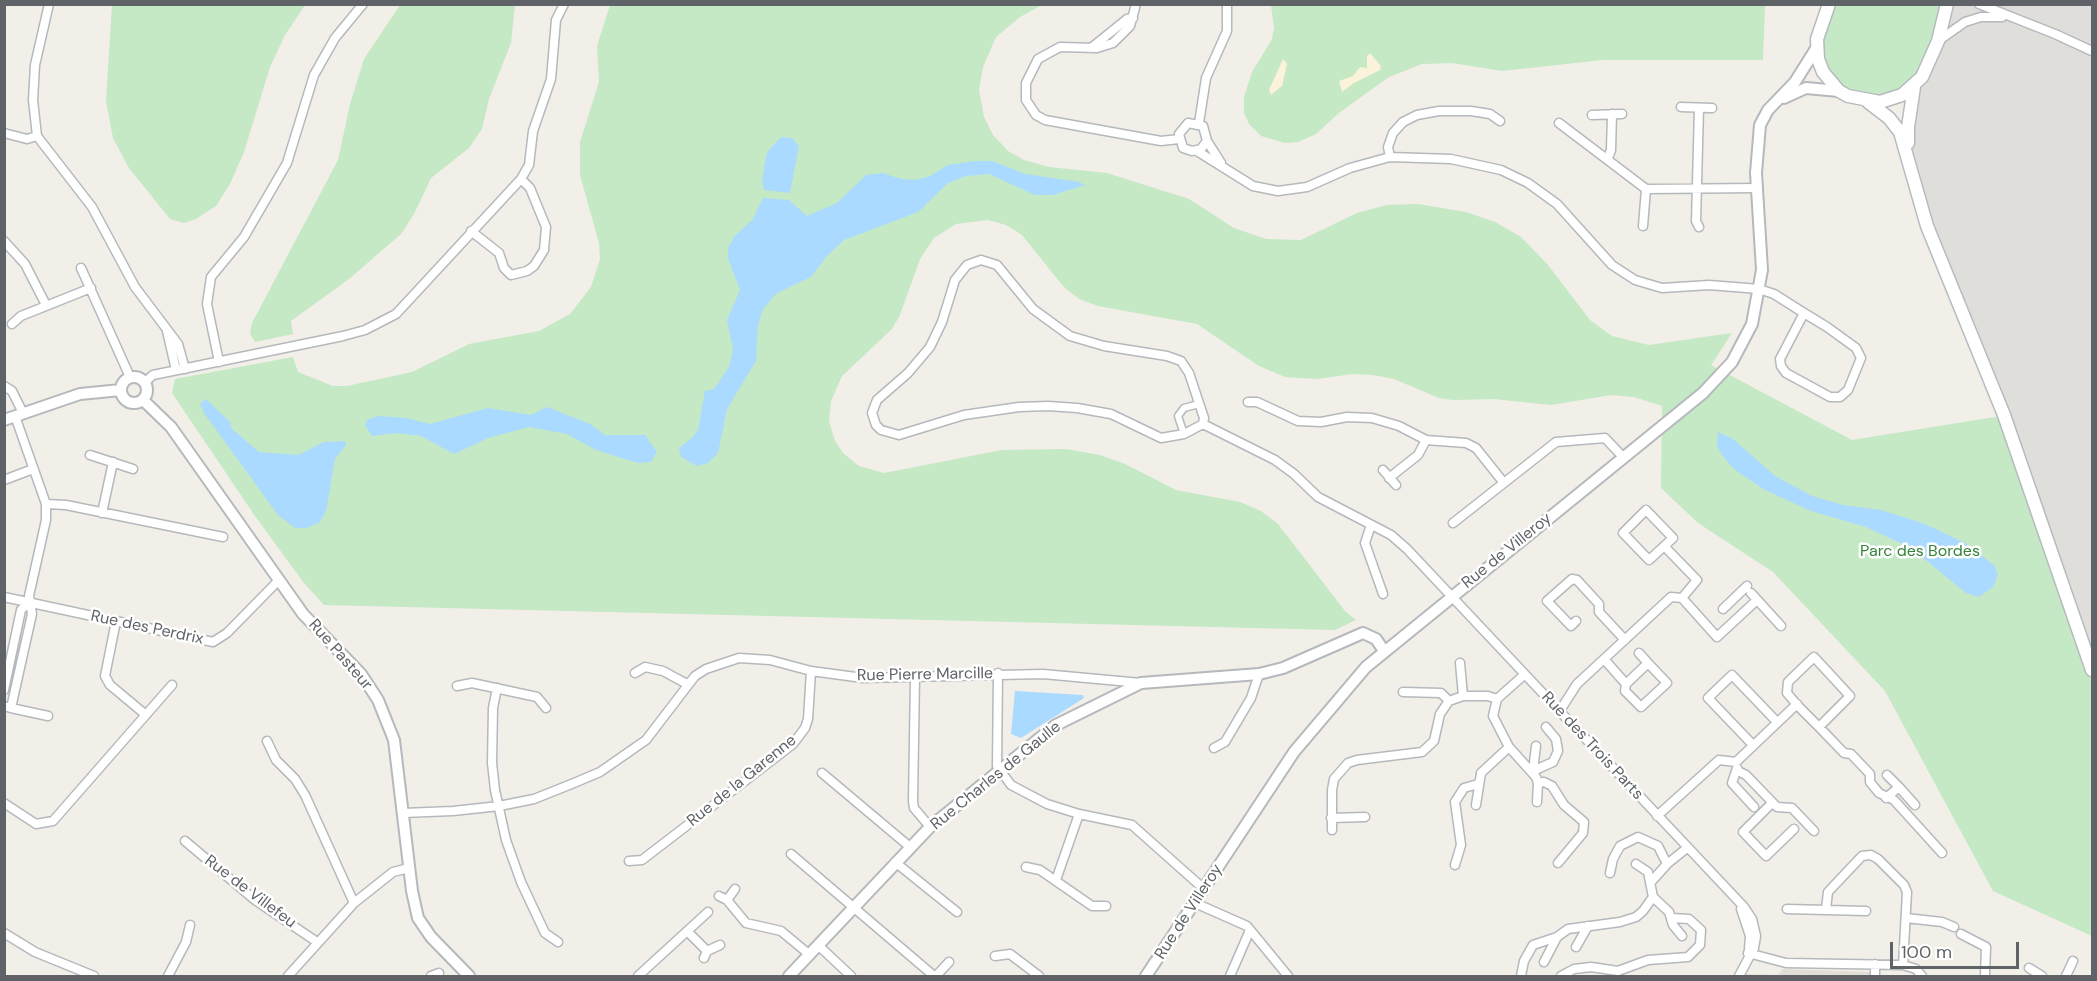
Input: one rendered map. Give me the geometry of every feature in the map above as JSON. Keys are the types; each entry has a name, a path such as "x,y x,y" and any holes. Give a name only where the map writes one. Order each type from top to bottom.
{"main road":[{"path":"1868,102 1892,99 1914,87 1929,66 1947,4"},
{"path":"1829,5 1817,39 1823,72 1839,92 1868,102 1889,118 1900,132 1927,226 2004,415 2053,550 2092,670"},
{"path":"1909,157 1908,127 1914,87"}],"street":[{"path":"49,4 36,65 33,100 37,136 92,207 135,287 166,325 181,369"},
{"path":"219,362 207,304 211,277 244,237 281,174 292,152 307,96 324,56 352,15 363,4"},
{"path":"145,382 153,375 343,336 383,322 408,303 521,178 529,165 533,131 551,79 556,20 564,4"},
{"path":"1136,4 1133,18 1119,38 1106,46 1060,47 1038,59 1029,75 1025,92 1026,100 1036,115 1045,120 1161,141 1179,139"},
{"path":"1199,123 1206,78 1227,31 1227,4"},
{"path":"1978,4 2092,51"},
{"path":"1938,41 1965,22 1981,17 2008,17"},
{"name":"Rue de Villeroy","path":"1146,976 1301,743 1339,695 1384,651 1703,393 1726,370 1749,331 1759,289 1762,259 1757,188 1760,125 1794,82 1817,47"},
{"path":"1774,105 1806,88 1839,92"},
{"path":"1681,107 1712,108"},
{"path":"1699,108 1696,221 1699,227"},
{"path":"1390,157 1388,147 1393,133 1403,122 1417,115 1438,111 1471,111 1490,114 1500,121"},
{"path":"1608,158 1611,150 1612,114"},
{"path":"1592,115 1622,114"},
{"path":"1199,123 1184,125 1179,139 1183,148 1197,151 1253,186 1285,191 1307,187 1350,168 1390,157 1451,159 1486,166 1514,176 1557,204 1612,265 1644,284 1662,288 1709,285 1759,289 1774,294 1804,313 1849,343 1860,354 1859,369 1848,390 1840,397 1830,397 1786,374 1780,366 1780,359 1804,313"},
{"path":"1199,123 1206,130 1207,141 1223,166"},
{"path":"1560,123 1646,189 1757,188"},
{"path":"4,132 27,139 37,136"},
{"path":"1197,151 1207,141"},
{"path":"471,231 499,253 504,268 511,275 527,271 534,266 544,250 546,227 530,188 521,178"},
{"path":"1643,226 1646,189"},
{"path":"4,241 25,264 46,304"},
{"path":"981,260 998,265 1034,309 1070,336 1104,346 1167,356 1181,362 1189,373 1203,424 1184,434 1161,438 1111,414 1048,406 1009,408 964,415 893,435 876,425 872,413 877,400 908,373 930,347 960,272 967,265 981,260"},
{"path":"81,268 130,377"},
{"path":"12,324 21,316 46,304 91,288"},
{"path":"130,377 145,382 148,391 143,400 130,403 124,398 121,390 124,382 130,377"},
{"path":"4,386 12,391 14,416 46,504 44,539 29,602 32,614 8,707 48,716"},
{"path":"14,416 80,394 121,390"},
{"name":"Rue Pasteur","path":"143,400 171,427 303,614 361,674 378,700 394,740 409,868 418,918 431,937 470,976"},
{"path":"1248,402 1257,402 1288,417 1309,423 1347,417 1372,418 1399,426 1426,440 1472,445 1504,483"},
{"path":"1184,434 1178,416 1184,408 1198,404"},
{"name":"Rue des Trois Parts","path":"1203,424 1275,460 1294,474 1317,497 1400,542 1733,896 1752,919 1756,936 1738,976"},
{"path":"1453,523 1551,445 1561,441 1605,438 1623,457"},
{"path":"1389,478 1418,454 1426,440"},
{"path":"90,455 133,469"},
{"path":"102,513 113,462"},
{"path":"4,480 33,470"},
{"path":"1383,470 1396,485"},
{"path":"46,504 223,537"},
{"path":"1646,510 1673,538 1664,546 1649,560 1623,533 1646,510"},
{"path":"1371,525 1365,543 1383,594"},
{"path":"1664,546 1696,580 1682,598"},
{"path":"1576,621 1571,626 1547,601 1572,579 1577,580 1599,604 1599,612 1625,640"},
{"name":"Rue des Perdrix","path":"4,597 213,642 227,633 278,581"},
{"path":"1723,609 1737,597 1752,593"},
{"path":"1559,712 1577,684 1671,597 1682,598 1717,637 1747,609 1752,593"},
{"path":"1752,593 1781,626"},
{"path":"1737,597 1747,609"},
{"path":"4,690 21,610 29,602"},
{"path":"116,621 105,676 110,685 146,715"},
{"name":"Rue Charles de Gaulle","path":"789,976 930,827 1056,725 1141,683 1259,674 1283,668 1364,633 1376,639 1384,651"},
{"path":"1639,653 1648,663 1666,683 1641,708 1625,691 1626,684 1648,663"},
{"path":"6,676 22,657"},
{"path":"1819,727 1850,696 1814,657 1787,686 1787,693 1797,704 1819,727 1844,753 1851,754 1870,774 1870,782 1886,798 1894,800 1942,853"},
{"name":"Rue Pierre Marcille","path":"403,813 499,806 548,795 608,766 646,741 658,729 687,684 706,669 739,658 770,660 812,671 863,678 1043,674 1141,683"},
{"path":"1604,659 1626,684"},
{"path":"1460,663 1464,696"},
{"path":"635,673 645,667 663,671 687,684"},
{"name":"Rue de la Garenne","path":"629,861 642,860 793,744 806,728 812,671"},
{"path":"998,674 996,757 998,771 1011,785 1027,795 1079,814 1132,825 1204,889"},
{"path":"1214,748 1225,742 1251,698 1259,674"},
{"path":"1524,675 1497,699 1494,716 1509,747 1533,771 1538,783 1537,801"},
{"path":"1753,745 1708,698 1732,675 1777,722"},
{"path":"915,677 913,801 914,808 930,827"},
{"path":"457,686 472,683 537,697 546,708"},
{"path":"4,803 36,824 53,821 172,685"},
{"path":"497,688 493,708 492,763 506,840 521,882 545,933 558,942"},
{"path":"1403,692 1441,693 1449,702"},
{"path":"1332,831 1332,790 1340,770 1358,759 1422,752 1434,741 1440,714 1449,702 1464,696 1488,696 1497,699"},
{"path":"1736,762 1797,704"},
{"path":"1533,771 1553,762 1558,751 1556,738 1546,727"},
{"path":"267,741 276,760 295,779 305,795 354,903"},
{"path":"1533,771 1536,746"},
{"path":"1476,805 1478,784 1484,770 1509,747"},
{"path":"1657,816 1714,763 1723,760 1736,762"},
{"path":"1736,762 1738,771 1732,783 1754,807"},
{"path":"1738,771 1746,775 1777,807 1792,808 1814,831"},
{"path":"822,773 910,847"},
{"path":"1887,775 1915,805"},
{"path":"1538,783 1544,782 1552,786 1564,805 1582,819 1585,828 1558,864"},
{"path":"1455,865 1461,845 1455,802 1464,788 1478,784"},
{"path":"1886,798 1899,787"},
{"path":"1772,803 1743,832 1766,856 1794,829"},
{"path":"1056,880 1079,814"},
{"path":"1331,818 1365,817"},
{"path":"1610,873 1613,859 1620,846 1638,837 1658,846 1667,864"},
{"name":"Rue de Villefeu","path":"185,841 255,900 317,942"},
{"path":"1651,882 1667,864 1687,848"},
{"path":"791,854 935,976 949,962"},
{"path":"1826,909 1827,897 1833,886 1867,854 1878,859 1904,885 1906,892 1903,965"},
{"path":"895,862 953,907"},
{"path":"1636,864 1648,872 1653,897 1663,905 1672,918 1673,926 1682,936"},
{"path":"1026,867 1040,870 1092,906 1106,906"},
{"path":"288,976 354,903 393,872 409,868"},
{"path":"735,890 723,898 746,923 781,931 810,955"},
{"path":"1544,962 1557,938 1568,928 1629,920 1642,911 1653,897"},
{"path":"1195,903 1243,923 1288,976"},
{"path":"1787,909 1866,911"},
{"path":"644,975 708,912"},
{"path":"1561,976 1574,969 1591,967 1618,971 1648,960 1682,958 1693,954 1700,945 1701,930 1689,919 1672,918"},
{"path":"1906,918 1942,922 1986,947 1985,976"},
{"path":"168,976 186,942 190,925"},
{"path":"1576,947 1588,926"},
{"path":"1230,976 1250,930"},
{"path":"687,931 706,954 720,945"},
{"path":"4,933 35,952 94,976"},
{"path":"1521,976 1524,961 1533,945 1557,938"},
{"path":"819,946 851,976"},
{"path":"995,956 1010,954 1039,976"},
{"path":"1749,954 1786,963 1903,965 1916,969 1922,976"},
{"path":"2066,976 2073,961"},
{"path":"1875,964 1875,976"},
{"path":"2029,968 2042,976"}],"shaded area":[{"path":"1947,5 2092,5 2092,670 1927,226 1909,157 1908,127"},
{"path":"1783,969 1871,972 1871,976 1744,976 1745,974 1778,975"}],"green space":[{"path":"112,5 305,5 285,35 270,67 244,152 230,184 216,206 196,219 184,223 170,219 129,168 113,138 106,101"},
{"path":"400,5 515,5 511,43 489,99 482,129 469,148 431,178 414,214 401,234 349,279 291,321 293,334 255,342 250,334 252,323 338,160 350,104 364,59"},
{"name":"Parc des Bordes","path":"610,5 1042,5 1020,17 996,37 983,67 979,89 984,117 993,135 1008,151 1024,160 1049,167 1107,173 1189,199 1234,228 1266,239 1301,240 1357,213 1387,205 1418,204 1466,212 1495,222 1521,237 1548,265 1590,320 1612,336 1649,345 1732,333 1711,365 1852,440 2001,416 2092,677 2092,936 1993,891 1885,691 1773,572 1698,523 1661,488 1662,406 1634,397 1611,395 1551,405 1494,399 1453,400 1439,398 1394,379 1373,375 1353,374 1317,379 1285,377 1259,366 1197,324 1098,306 1079,299 1063,286 1022,235 1006,225 988,220 956,224 934,238 920,259 900,315 892,329 842,376 831,401 829,421 835,441 843,453 859,466 884,473 1002,450 1066,449 1100,455 1125,464 1176,490 1240,502 1261,511 1278,524 1345,611 1356,620 1335,630 324,605 304,583 255,516 172,393 175,379 293,357 298,372 333,386 347,386 412,372 469,344 539,331 570,314 591,287 600,259 599,243 580,175 580,142 599,82 597,46"},
{"path":"1271,5 1765,5 1763,60 1603,60 1502,71 1452,63 1422,64 1389,77 1339,113 1316,134 1298,142 1285,143 1261,136 1249,124 1244,113 1244,97 1252,72 1272,39 1274,28"},
{"path":"1834,5 1942,5 1919,73 1898,91 1885,97 1859,96 1839,85 1824,65 1822,34"}],"sand":[{"path":"1370,53 1381,66 1380,70 1342,92 1339,81 1353,76 1360,67 1367,68 1367,56"},
{"path":"1283,59 1287,64 1282,86 1271,95 1269,90"}],"water":[{"path":"781,137 792,138 799,146 790,193 764,190 762,180 767,152"},
{"path":"992,161 1025,174 1079,182 1085,185 1053,195 1035,195 989,174 966,176 948,183 918,212 844,240 827,256 811,277 777,293 763,309 758,325 756,361 727,409 718,453 708,463 697,466 681,457 679,448 698,430 705,391 714,389 729,367 733,349 727,320 740,290 728,258 728,248 734,237 753,219 763,198 789,200 807,216 837,203 866,175 883,173 901,179 916,180 930,176 948,165"},
{"path":"206,399 230,422 232,429 259,452 298,455 324,442 345,441 346,445 335,459 326,511 320,522 307,528 295,528 278,515 204,413 200,404"},
{"path":"547,407 590,424 605,435 645,435 657,452 651,462 638,463 596,450 567,434 529,427 488,438 454,454 421,436 396,433 372,436 365,425 367,420 378,416 406,418 430,424 488,408 531,415"},
{"path":"1718,432 1733,439 1775,476 1812,496 1843,505 1881,510 1925,524 1965,543 1995,566 1998,575 1993,587 1979,597 1966,593 1911,548 1866,527 1811,511 1763,489 1734,469 1722,455 1717,446"},
{"path":"1015,691 1083,695 1084,698 1021,738 1011,734"}]}
